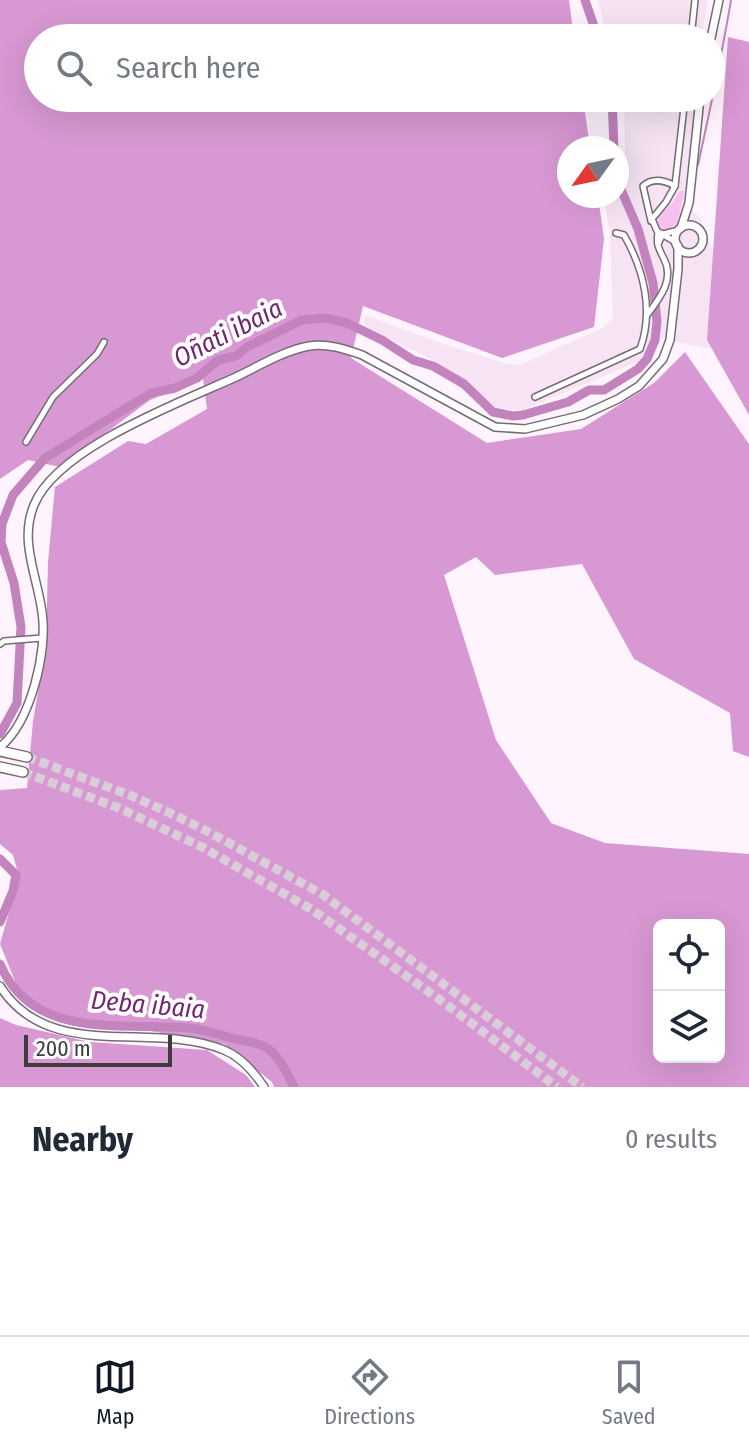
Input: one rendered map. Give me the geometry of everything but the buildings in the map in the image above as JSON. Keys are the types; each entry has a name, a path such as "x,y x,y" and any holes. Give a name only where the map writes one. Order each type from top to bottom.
{"highway":[{"path":"0,749 27,757"},
{"path":"0,767 23,772"}],"main road":[{"path":"714,24 719,0"},
{"path":"0,749 22,716 36,679 43,638 41,606 28,546 29,520 44,486 64,467 124,429 179,401 286,353 316,345 339,347 362,355 495,427 513,430 557,423 618,399 639,386 657,367 670,340 678,269 677,244 689,203 699,112"},
{"path":"678,269 702,244 703,238 689,203"},
{"path":"680,229 689,225 699,228"},
{"path":"677,244 685,251 692,252"},
{"path":"0,986 16,1006 45,1024 93,1035 207,1045 227,1051 240,1060 264,1087"}],"street":[{"path":"692,24 695,0"},
{"path":"652,223 653,214 666,202 675,186 683,112"},
{"path":"675,186 658,180 643,186 652,223 677,244"},
{"path":"661,233 680,229"},
{"path":"535,397 640,349 647,316 641,275 624,235 616,233"},
{"path":"647,316 665,287 668,271 657,245 661,233"},
{"path":"26,442 53,397 97,354 104,342"},
{"path":"0,644 43,638"}],"shaded area":[{"path":"0,0 569,0 572,24 24,24 24,112 585,112 588,136 557,136 557,208 600,208 604,239 594,327 502,358 363,306 351,358 487,443 581,429 654,383 685,352 749,444 749,757 733,751 730,713 634,659 582,564 495,575 476,557 444,575 496,740 551,823 605,843 749,854 749,1087 274,1087 272,1082 224,1044 72,1017 47,1010 19,991 0,944 19,877 13,855 0,844 0,790 27,788 33,721 46,646 48,562 55,487 128,441 146,444 207,409 203,379 150,400 60,467 28,460 0,479"},
{"path":"598,0 708,0 704,24 604,24"},
{"path":"728,37 749,42 749,415 707,340"},
{"path":"624,112 694,112 684,202 701,219 722,276 718,350 652,337 638,362 522,410 497,408 459,377 429,358 364,326 365,315 438,342 520,365 604,327 613,318 606,208 629,208 629,136 625,136"},
{"path":"680,191 685,191 677,224 666,231 659,229 655,218 671,205"},
{"path":"0,1018 16,1025 90,1042 207,1050 246,1075 255,1087 0,1087"}],"waterway":[{"name":"Oñati ibaia","path":"585,0 593,24"},
{"path":"725,34 731,0"},
{"name":"Oñati ibaia","path":"613,112 614,136"},
{"path":"698,165 709,112"},
{"name":"Oñati ibaia","path":"0,734 17,703 21,627 14,583 1,542 2,524 13,495 45,458 151,393 175,388 197,378 218,360 236,356 247,347 302,320 325,318 347,323 464,384 493,412 523,415 568,402 589,390 604,390 638,369 647,359 655,340 657,321 653,283 629,208"},
{"name":"Deba ibaia","path":"0,859 16,875 0,922"},
{"name":"Deba ibaia","path":"0,964 15,989 34,1006 56,1017 81,1023 194,1029 257,1044 275,1055 294,1087"}],"tunnel":[{"path":"27,757 172,814 322,894 582,1087"},
{"path":"23,772 119,808 200,846 311,909 557,1087"}]}
